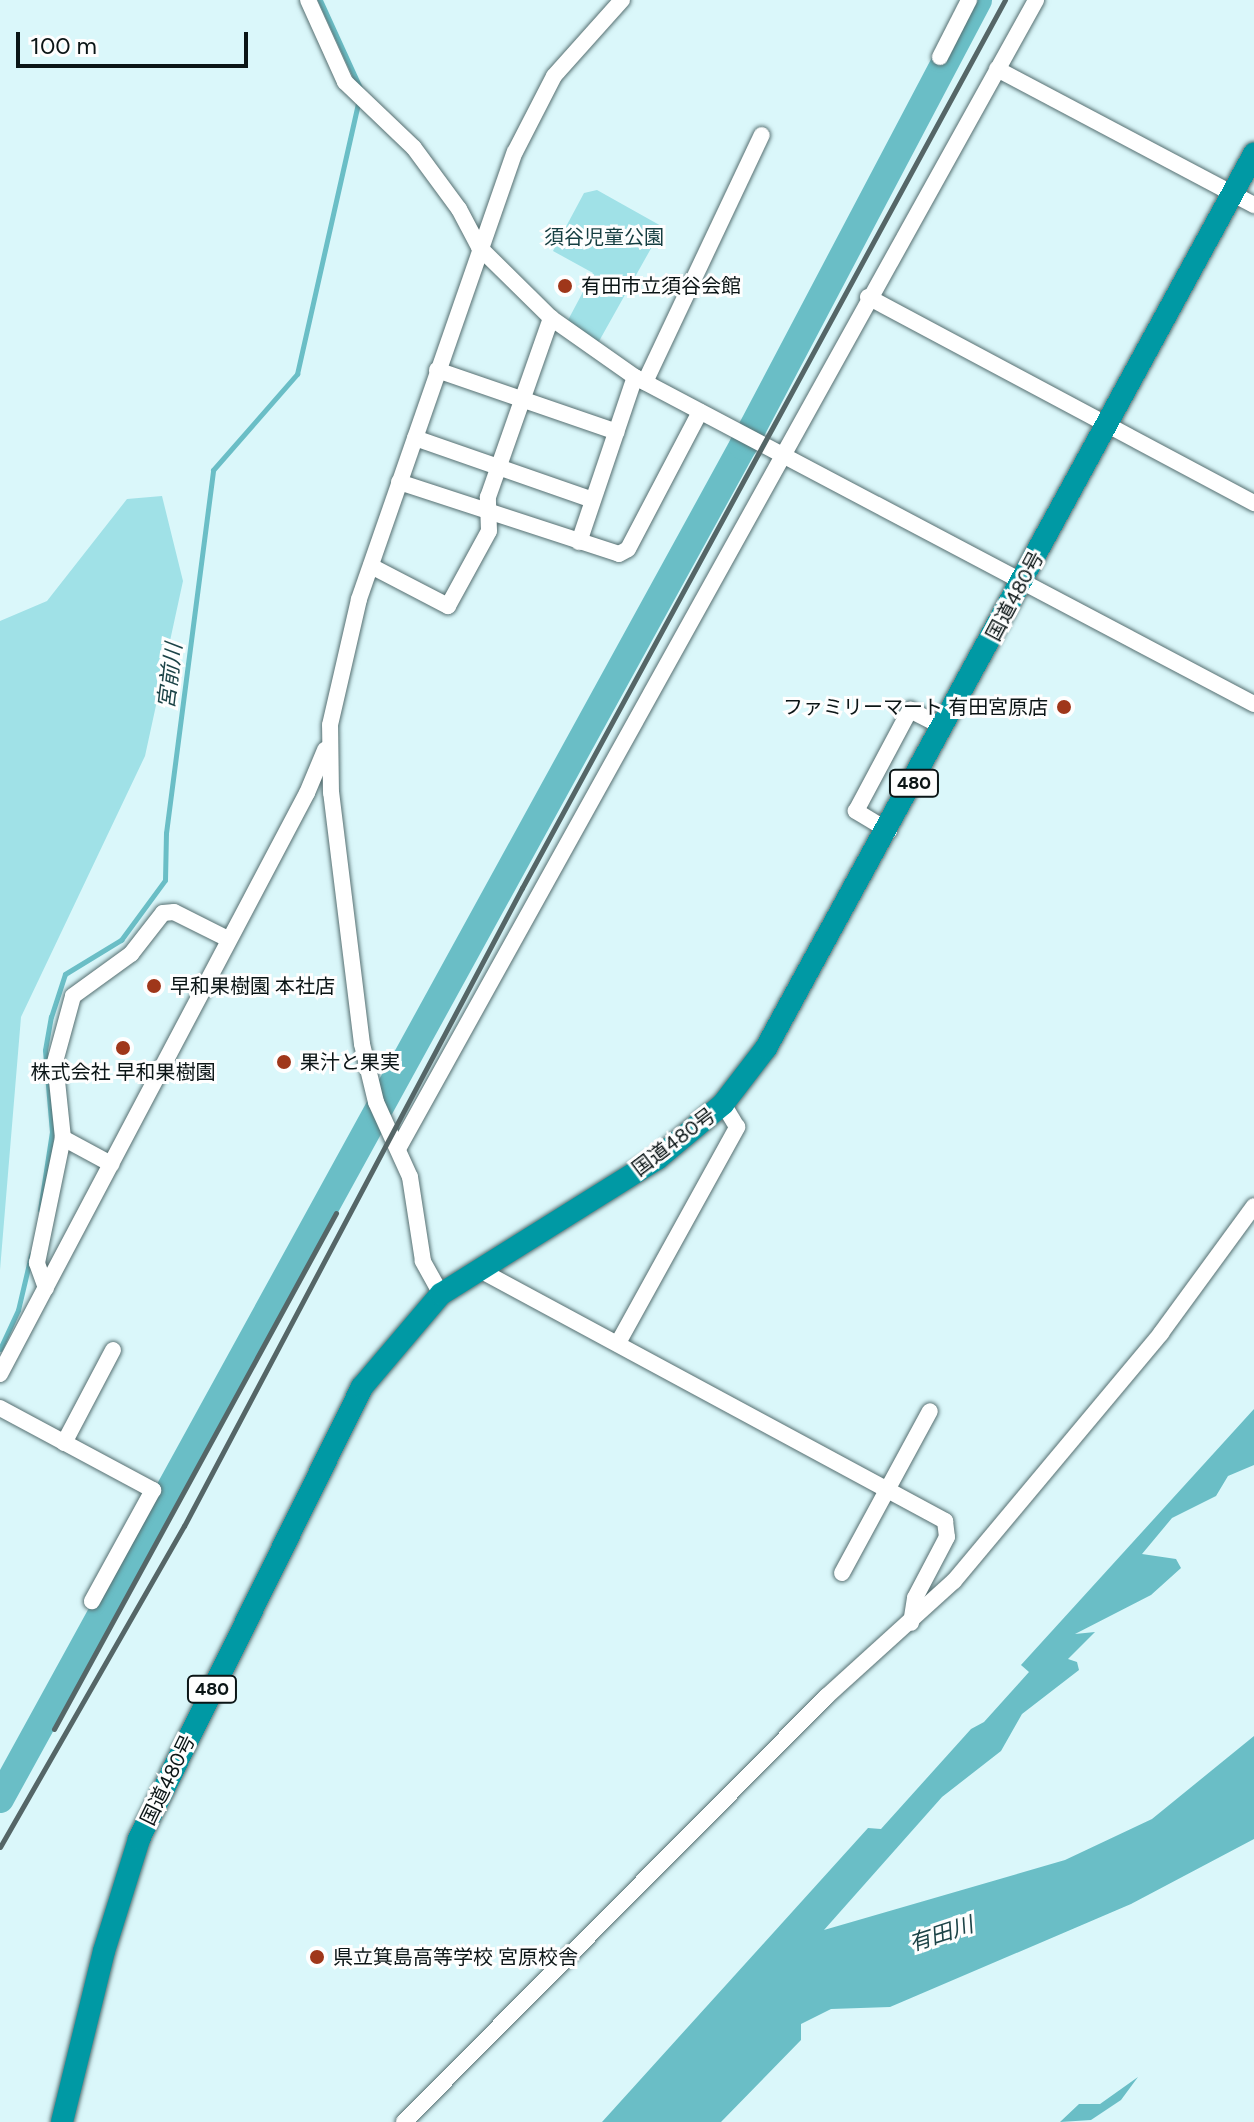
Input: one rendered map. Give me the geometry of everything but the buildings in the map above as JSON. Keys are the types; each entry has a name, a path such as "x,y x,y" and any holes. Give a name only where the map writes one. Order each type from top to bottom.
{"highway":[{"name":"国道480号","path":"62,2122 104,1951 139,1839 338,1428 388,1351 441,1294 657,1159 723,1104 766,1048 889,831 1254,154"}],"street":[{"path":"308,0 345,82 414,148 459,209 479,247 551,318 640,380 1254,704"},
{"path":"0,1374 307,793 328,741 342,654 479,247 541,94 622,0"},
{"path":"940,57 969,0"},
{"path":"399,1147 786,458 868,297 1036,0"},
{"path":"997,69 1254,205"},
{"path":"579,542 617,432 640,380 762,135"},
{"path":"868,297 1254,503"},
{"path":"371,566 448,606 489,531 489,511 499,467 551,318"},
{"path":"437,370 617,432"},
{"path":"399,482 579,542 625,552 700,412"},
{"path":"415,438 593,500"},
{"path":"889,831 856,811 910,710 944,727"},
{"path":"328,741 362,1044 376,1102 399,1147 414,1190 419,1247 441,1294"},
{"path":"46,1288 37,1263 63,1138 55,1062 76,991 131,954 163,913 174,912 228,939"},
{"path":"618,1343 737,1127 723,1104"},
{"path":"63,1138 111,1164"},
{"path":"404,2122 817,1707 911,1623 1062,1457 1254,1206"},
{"path":"478,1269 945,1521 948,1530 915,1598 911,1623"},
{"path":"64,1443 113,1350"},
{"path":"0,1408 153,1490 92,1601"},
{"path":"842,1573 930,1411"}],"green space":[{"name":"須谷児童公園","path":"597,190 663,227 598,343 567,322 593,273 553,251 584,193"},
{"path":"162,496 183,581 145,756 21,1017 0,1270 0,621 47,601 127,499"}],"water":[{"name":"有田川","path":"1254,1409 1254,1465 1228,1476 1216,1496 1172,1518 1142,1554 1176,1559 1181,1568 1151,1595 1075,1634 1095,1632 1068,1659 1077,1662 1079,1670 1022,1714 1001,1751 942,1797 824,1930 1065,1860 1152,1819 1254,1736 1254,1839 1131,1904 890,2007 831,2009 801,2024 801,2040 721,2122 602,2122 868,1828 881,1829 971,1729 984,1722 1029,1672 1021,1665"},
{"path":"1138,2077 1121,2100 1091,2120 1060,2122 1079,2104 1100,2104"}],"waterway":[{"name":"宮前川","path":"320,0 361,90"},
{"path":"0,1799 743,446 978,0"},
{"name":"宮前川","path":"40,1210 52,1132 45,1050 51,1017 65,974 121,940 165,880 166,833 213,470 297,374 359,99"},
{"name":"宮前川","path":"0,1349 18,1310 31,1255"}],"railway":[{"path":"0,1847 184,1526 522,888 1005,0"},
{"path":"54,1729 336,1213"}],"place":[{"name":"有田市立須谷会館","path":"565,286"},
{"name":"ファミリーマート 有田宮原店","path":"1064,707"},
{"name":"早和果樹園 本社店","path":"154,986"},
{"name":"株式会社 早和果樹園","path":"123,1048"},
{"name":"果汁と果実","path":"284,1062"},
{"name":"県立箕島高等学校 宮原校舎","path":"317,1957"}]}
